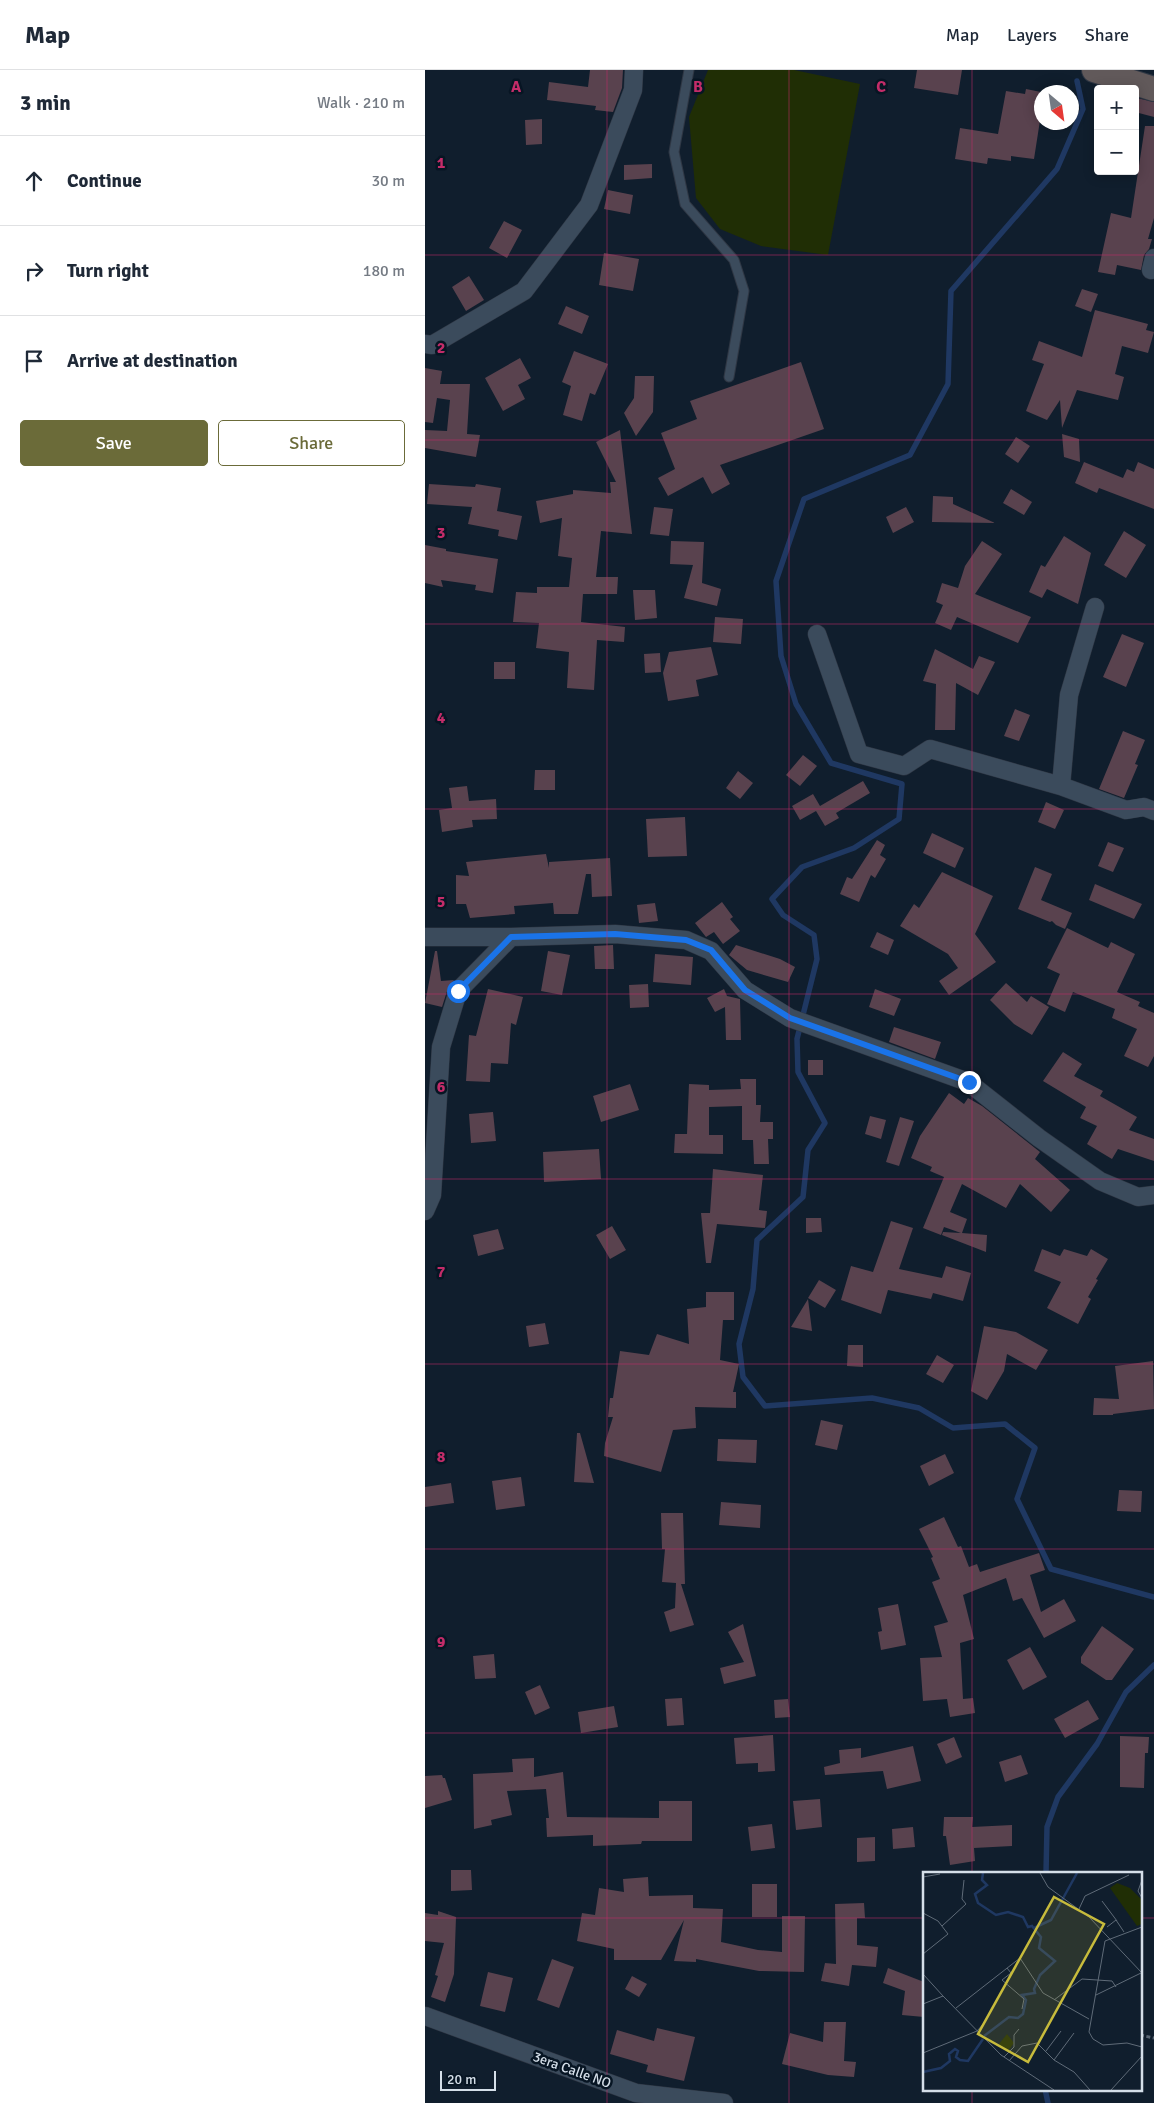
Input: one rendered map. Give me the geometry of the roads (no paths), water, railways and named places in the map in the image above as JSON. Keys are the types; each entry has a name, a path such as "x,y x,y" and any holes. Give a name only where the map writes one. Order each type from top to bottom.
{"main road":[{"path":"1094,70 1154,89"}],"street":[{"path":"425,344 432,345 524,291 589,205 633,90 634,70"},
{"path":"1061,786 1069,695 1095,607"},
{"path":"817,634 859,754 904,766 931,749 1061,786 1126,810 1144,807 1154,811"},
{"path":"425,937 615,934 686,940 711,950 745,990 790,1018 969,1082 1039,1138 1100,1182 1138,1197 1154,1195"},
{"path":"425,1211 432,1195 441,1047 458,991 511,937"},
{"name":"3era Calle NO","path":"425,2016 636,2093 724,2103"}],"lane":[{"path":"689,70 674,152 685,204 734,260 744,291 729,377"}],"waterway":[{"path":"1077,81 1083,109 1057,169 951,291 948,384 910,455 804,499 776,581 781,656 796,704 831,763 902,784 899,819 854,848 802,867 772,899 783,915 814,935 817,959 797,1039 798,1072 825,1123 808,1150 803,1197 757,1240 753,1289 739,1344 743,1377 765,1406 872,1398 919,1408 953,1428 1005,1424 1035,1448 1017,1499 1051,1569 1154,1597"},
{"path":"1046,1872 1047,1827 1058,1797 1097,1744 1126,1692 1154,1665"},
{"path":"1045,2090 1048,2103"}]}
